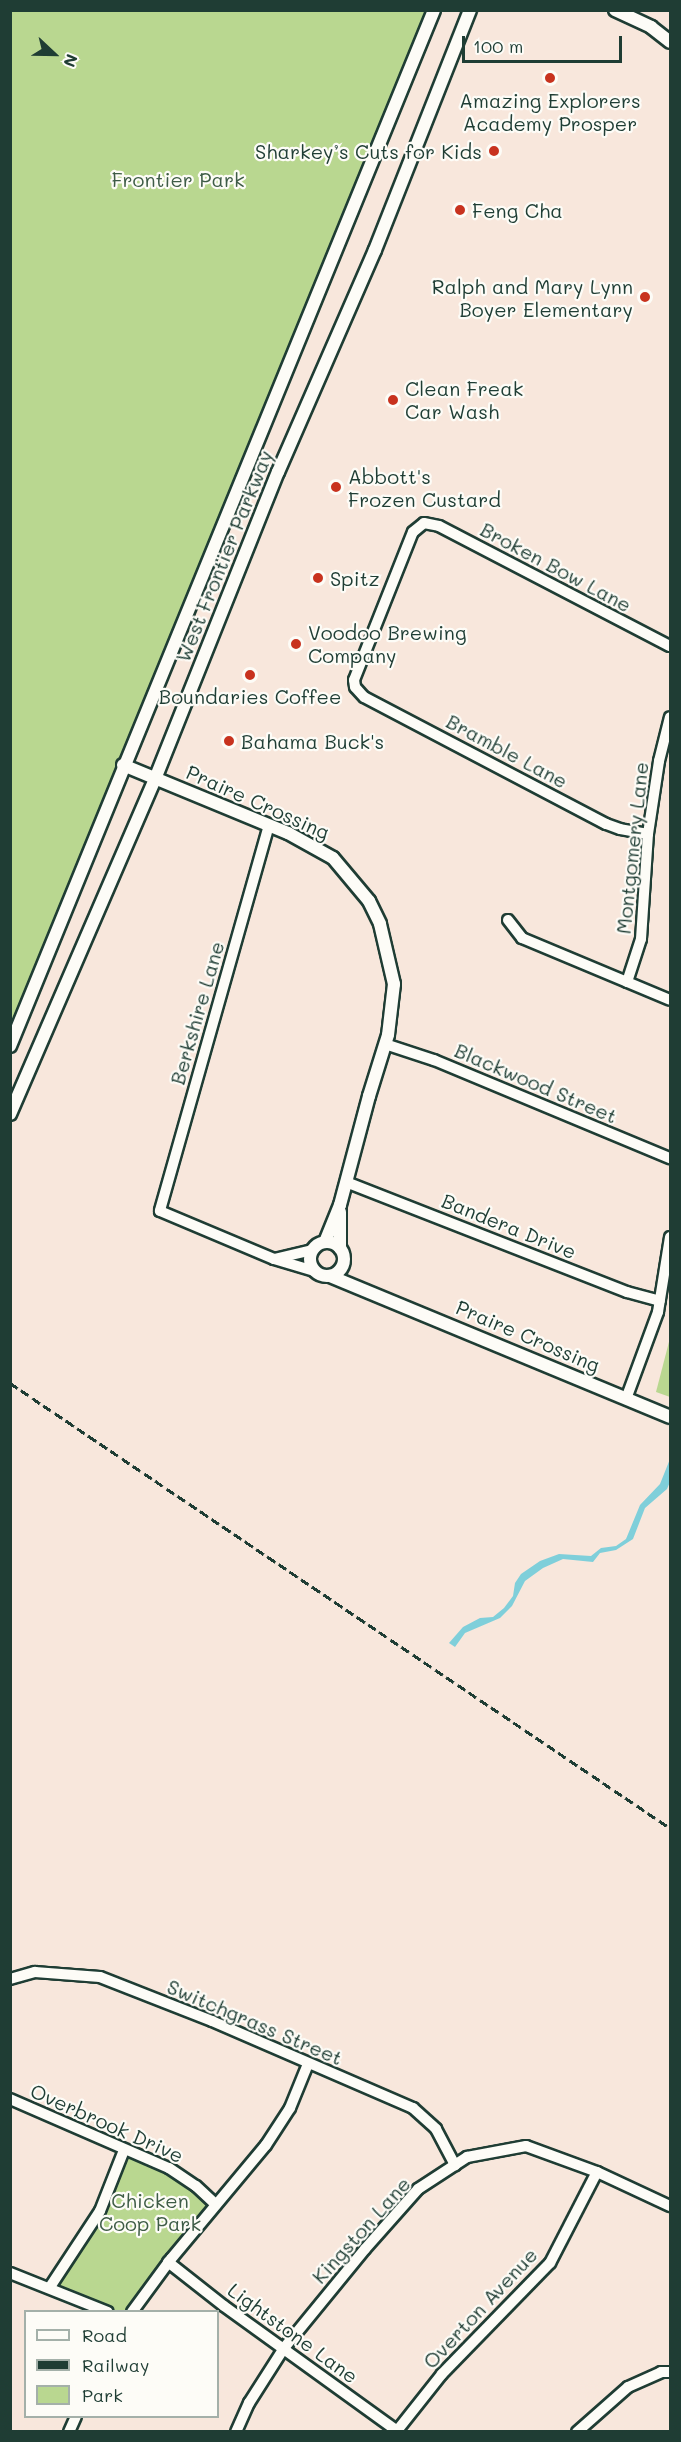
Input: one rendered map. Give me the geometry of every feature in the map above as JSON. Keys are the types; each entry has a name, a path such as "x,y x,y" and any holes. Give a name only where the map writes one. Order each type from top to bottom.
{"street":[{"name":"West Frontier Parkway","path":"10,1046 123,765 434,10"},
{"name":"West Frontier Parkway","path":"10,1114 155,778 278,472 375,250 470,10"},
{"path":"615,10 651,27 670,42"},
{"name":"Broken Bow Lane","path":"355,687 357,671 413,532 424,523 439,526 670,646"},
{"name":"Bramble Lane","path":"355,687 364,697 606,824 648,834"},
{"name":"Montgomery Lane","path":"627,982 641,939 648,834 659,761 670,717"},
{"name":"Praire Crossing","path":"123,765 269,825 333,858 369,901 386,940 394,984 386,1044 340,1205 325,1242"},
{"name":"Berkshire Lane","path":"269,825 160,1211 274,1259"},
{"path":"508,920 522,938 670,1000"},
{"name":"Blackwood Street","path":"386,1044 434,1060 670,1158"},
{"name":"Bandera Drive","path":"346,1182 627,1293 660,1301"},
{"name":"Praire Crossing","path":"340,1205 340,1248"},
{"path":"626,1399 655,1323 670,1236"},
{"path":"325,1242 340,1248 344,1257 343,1265 330,1276 274,1259 312,1250 325,1242"},
{"path":"312,1250 310,1260 314,1270"},
{"name":"Praire Crossing","path":"343,1265 369,1291"},
{"name":"Praire Crossing","path":"330,1276 670,1417"},
{"name":"Switchgrass Street","path":"10,1979 35,1972 100,1977 212,2021 413,2108 436,2129 455,2165"},
{"path":"133,2310 168,2262 266,2145 290,2108 308,2064"},
{"name":"Overbrook Drive","path":"10,2099 169,2168 196,2186 215,2204"},
{"name":"Kingston Lane","path":"236,2432 249,2403 284,2348 418,2189 467,2157 525,2146 597,2172 670,2206"},
{"path":"50,2287 100,2211 124,2150"},
{"name":"Overton Avenue","path":"398,2431 442,2374 550,2263 597,2172"},
{"name":"Lightstone Lane","path":"168,2262 224,2307 398,2431"},
{"path":"10,2273 103,2310"},
{"path":"577,2432 628,2387 662,2372 670,2372"},
{"path":"69,2432 75,2418"}],"green space":[{"name":"Frontier Park","path":"11,11 428,11 11,1040"},
{"path":"670,1338 670,1397 656,1392"},
{"name":"Chicken Coop Park","path":"124,2150 169,2168 215,2204 133,2310 106,2310 50,2287 87,2234"}],"water":[{"path":"670,1459 670,1482 667,1489 645,1508 633,1539 616,1550 600,1553 593,1562 563,1559 543,1568 525,1581 512,1606 500,1618 465,1633 455,1647 449,1643 463,1627 480,1618 493,1617 504,1608 513,1596 515,1583 521,1574 540,1561 559,1554 591,1556 601,1548 616,1546 626,1539 640,1505 660,1484"}],"railway":[{"path":"10,1383 670,1828"}],"place":[{"name":"Amazing Explorers Academy Prosper","path":"550,78"},
{"name":"Sharkey’s Cuts for Kids","path":"494,151"},
{"name":"Feng Cha","path":"460,210"},
{"name":"Ralph and Mary Lynn Boyer Elementary","path":"645,297"},
{"name":"Clean Freak Car Wash","path":"393,400"},
{"name":"Abbott's Frozen Custard","path":"336,487"},
{"name":"Spitz","path":"318,578"},
{"name":"Voodoo Brewing Company","path":"296,644"},
{"name":"Boundaries Coffee","path":"250,675"},
{"name":"Bahama Buck's","path":"229,741"}]}
